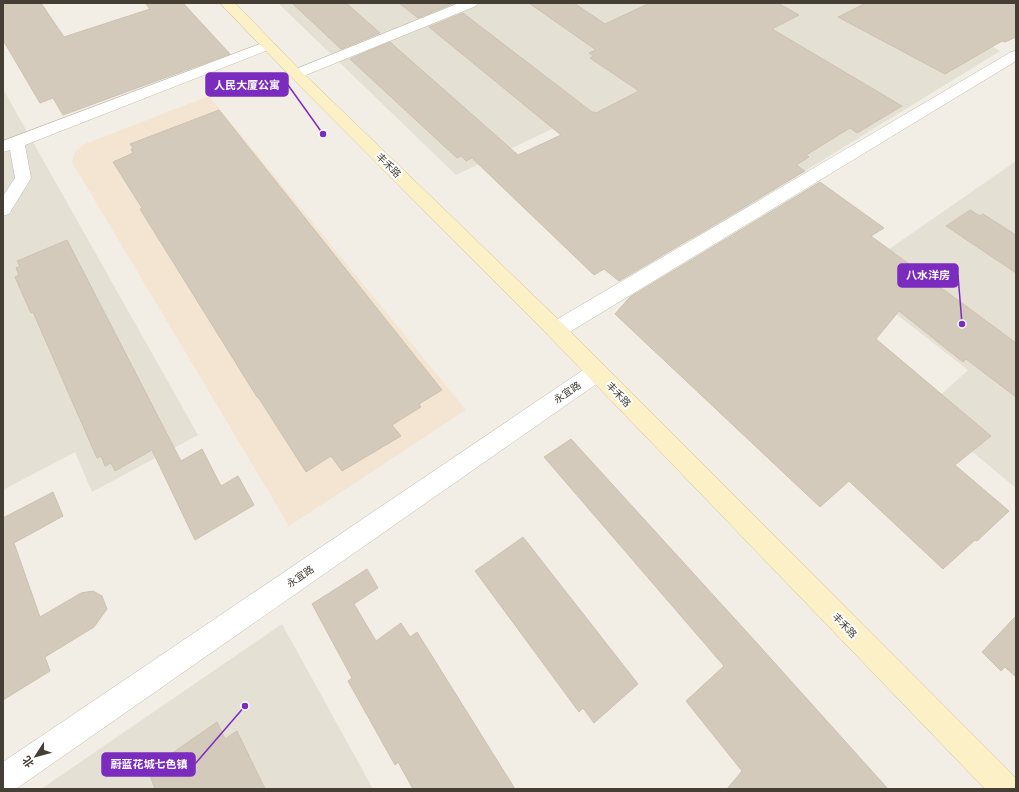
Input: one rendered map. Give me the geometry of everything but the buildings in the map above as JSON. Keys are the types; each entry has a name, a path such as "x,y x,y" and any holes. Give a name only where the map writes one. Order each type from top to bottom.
{"main road":[{"name":"丰禾路","path":"227,3 296,74 556,330 1006,789"}],"street":[{"path":"296,74 471,3"},
{"path":"3,210 23,178 10,144 268,45"},
{"path":"556,330 1016,54"},
{"name":"永宜路","path":"3,780 597,372"}],"shaded area":[{"path":"278,3 970,3 942,17 1000,51 693,240 554,128 456,175"},
{"path":"3,89 198,435 92,492 75,452 3,490"},
{"path":"209,96 466,410 289,526 72,162 75,152 85,144"},
{"path":"1016,161 1016,488 923,411 968,370 849,277"},
{"path":"282,624 373,789 41,789"}],"place":[{"name":"人民大厦公寓","path":"323,134"},
{"name":"八水洋房","path":"962,324"},
{"name":"蔚蓝花城七色镇","path":"245,706"}]}
